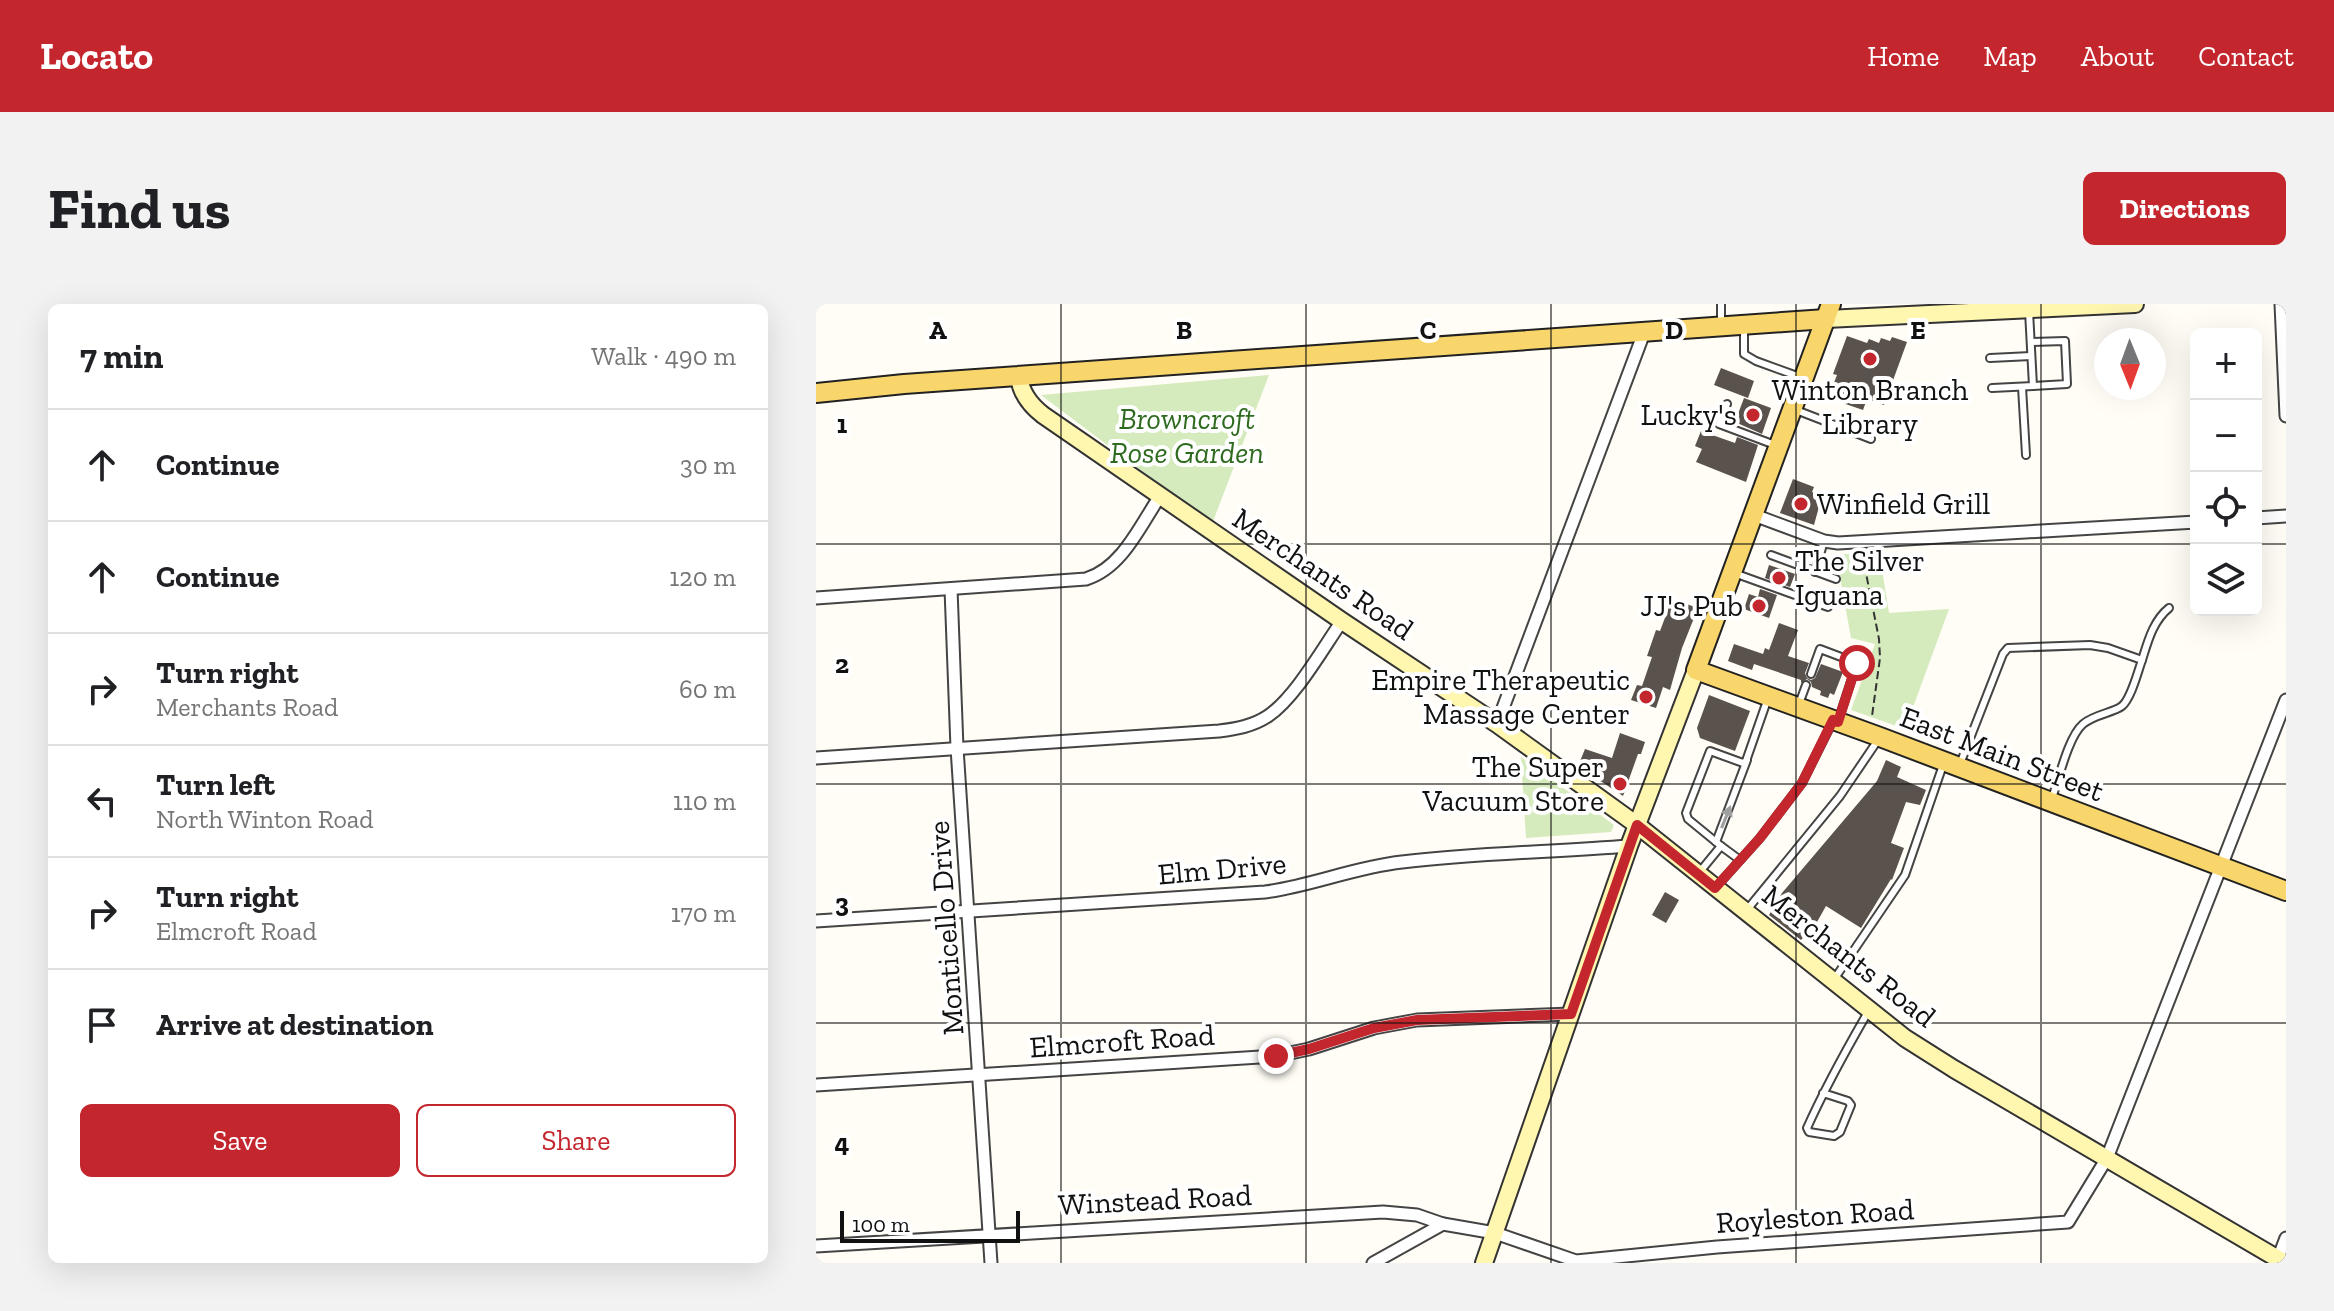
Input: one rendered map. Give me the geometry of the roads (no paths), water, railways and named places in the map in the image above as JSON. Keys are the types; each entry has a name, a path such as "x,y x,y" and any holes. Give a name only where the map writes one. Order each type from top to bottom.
{"main road":[{"path":"816,393 885,385 1721,326 1829,311 1696,670"},
{"name":"East Main Street","path":"1696,670 2286,891"}],"street":[{"path":"1829,311 2029,311 2135,304"},
{"path":"2281,304 2286,416"},
{"path":"1497,724 1645,330"},
{"name":"Merchants Road","path":"1019,377 1023,394 1037,410 1497,724 1637,825 1905,1038 2281,1261"},
{"path":"816,598 1075,581 1096,575 1106,570 1122,553 1160,496"},
{"path":"1754,515 1824,541 1861,542 2190,522"},
{"path":"2262,518 2286,516"},
{"name":"Monticello Drive","path":"951,589 957,748 991,1263"},
{"path":"816,758 1219,731 1247,726 1279,708 1342,621"},
{"path":"1484,1263 1629,846 1696,670"},
{"path":"2107,1158 2286,700"},
{"name":"Elm Drive","path":"816,921 1265,892 1402,862 1629,846"},
{"name":"Elmcroft Road","path":"816,1085 1276,1056 1374,1028 1417,1020 1571,1014"},
{"name":"Royleston Road","path":"1495,1233 1576,1261 1717,1247 2068,1222 2107,1158"},
{"name":"Winstead Road","path":"816,1246 1383,1212 1417,1215 1443,1224 1495,1233"},
{"path":"1373,1263 1443,1224"},
{"path":"2281,1261 2286,1238"}],"lane":[{"path":"1721,304 1721,326"},
{"path":"2029,311 2033,386"},
{"path":"1744,324 1744,354 1804,378"},
{"path":"1992,388 2067,384 2065,341 2031,342"},
{"path":"1990,358 2031,356"},
{"path":"2022,387 2026,455"},
{"path":"1727,404 1719,424 1779,447"},
{"path":"1793,409 1871,439"},
{"path":"1815,572 1824,541"},
{"path":"1771,555 1836,579"},
{"path":"1731,572 1828,607"},
{"path":"2050,803 2081,725 2101,713 2121,707 2127,700 2150,636 2159,617 2169,608"},
{"path":"1833,981 1905,875 1952,764 2008,648 2090,645 2142,660"},
{"path":"1715,888 1760,838 1802,783 1836,721 1857,663 1820,649 1811,674"},
{"path":"1798,707 1806,685"},
{"path":"1698,874 1718,844 1768,696"},
{"path":"1746,912 1840,796 1880,737"},
{"path":"1740,860 1688,819 1686,813 1710,751 1743,763 1747,760"},
{"path":"1823,1093 1848,1101 1851,1105 1840,1132 1834,1136 1807,1131 1823,1093 1870,1009"}],"place":[{"name":"Winton Branch Library","path":"1870,359"},
{"name":"Lucky's","path":"1753,415"},
{"name":"Winfield Grill","path":"1801,504"},
{"name":"The Silver Iguana","path":"1779,578"},
{"name":"JJ's Pub","path":"1759,606"},
{"name":"Empire Therapeutic Massage Center","path":"1646,697"},
{"name":"The Super Vacuum Store","path":"1620,784"}],"park label":[{"name":"Browncroft Rose Garden","path":"1187,436"}]}
